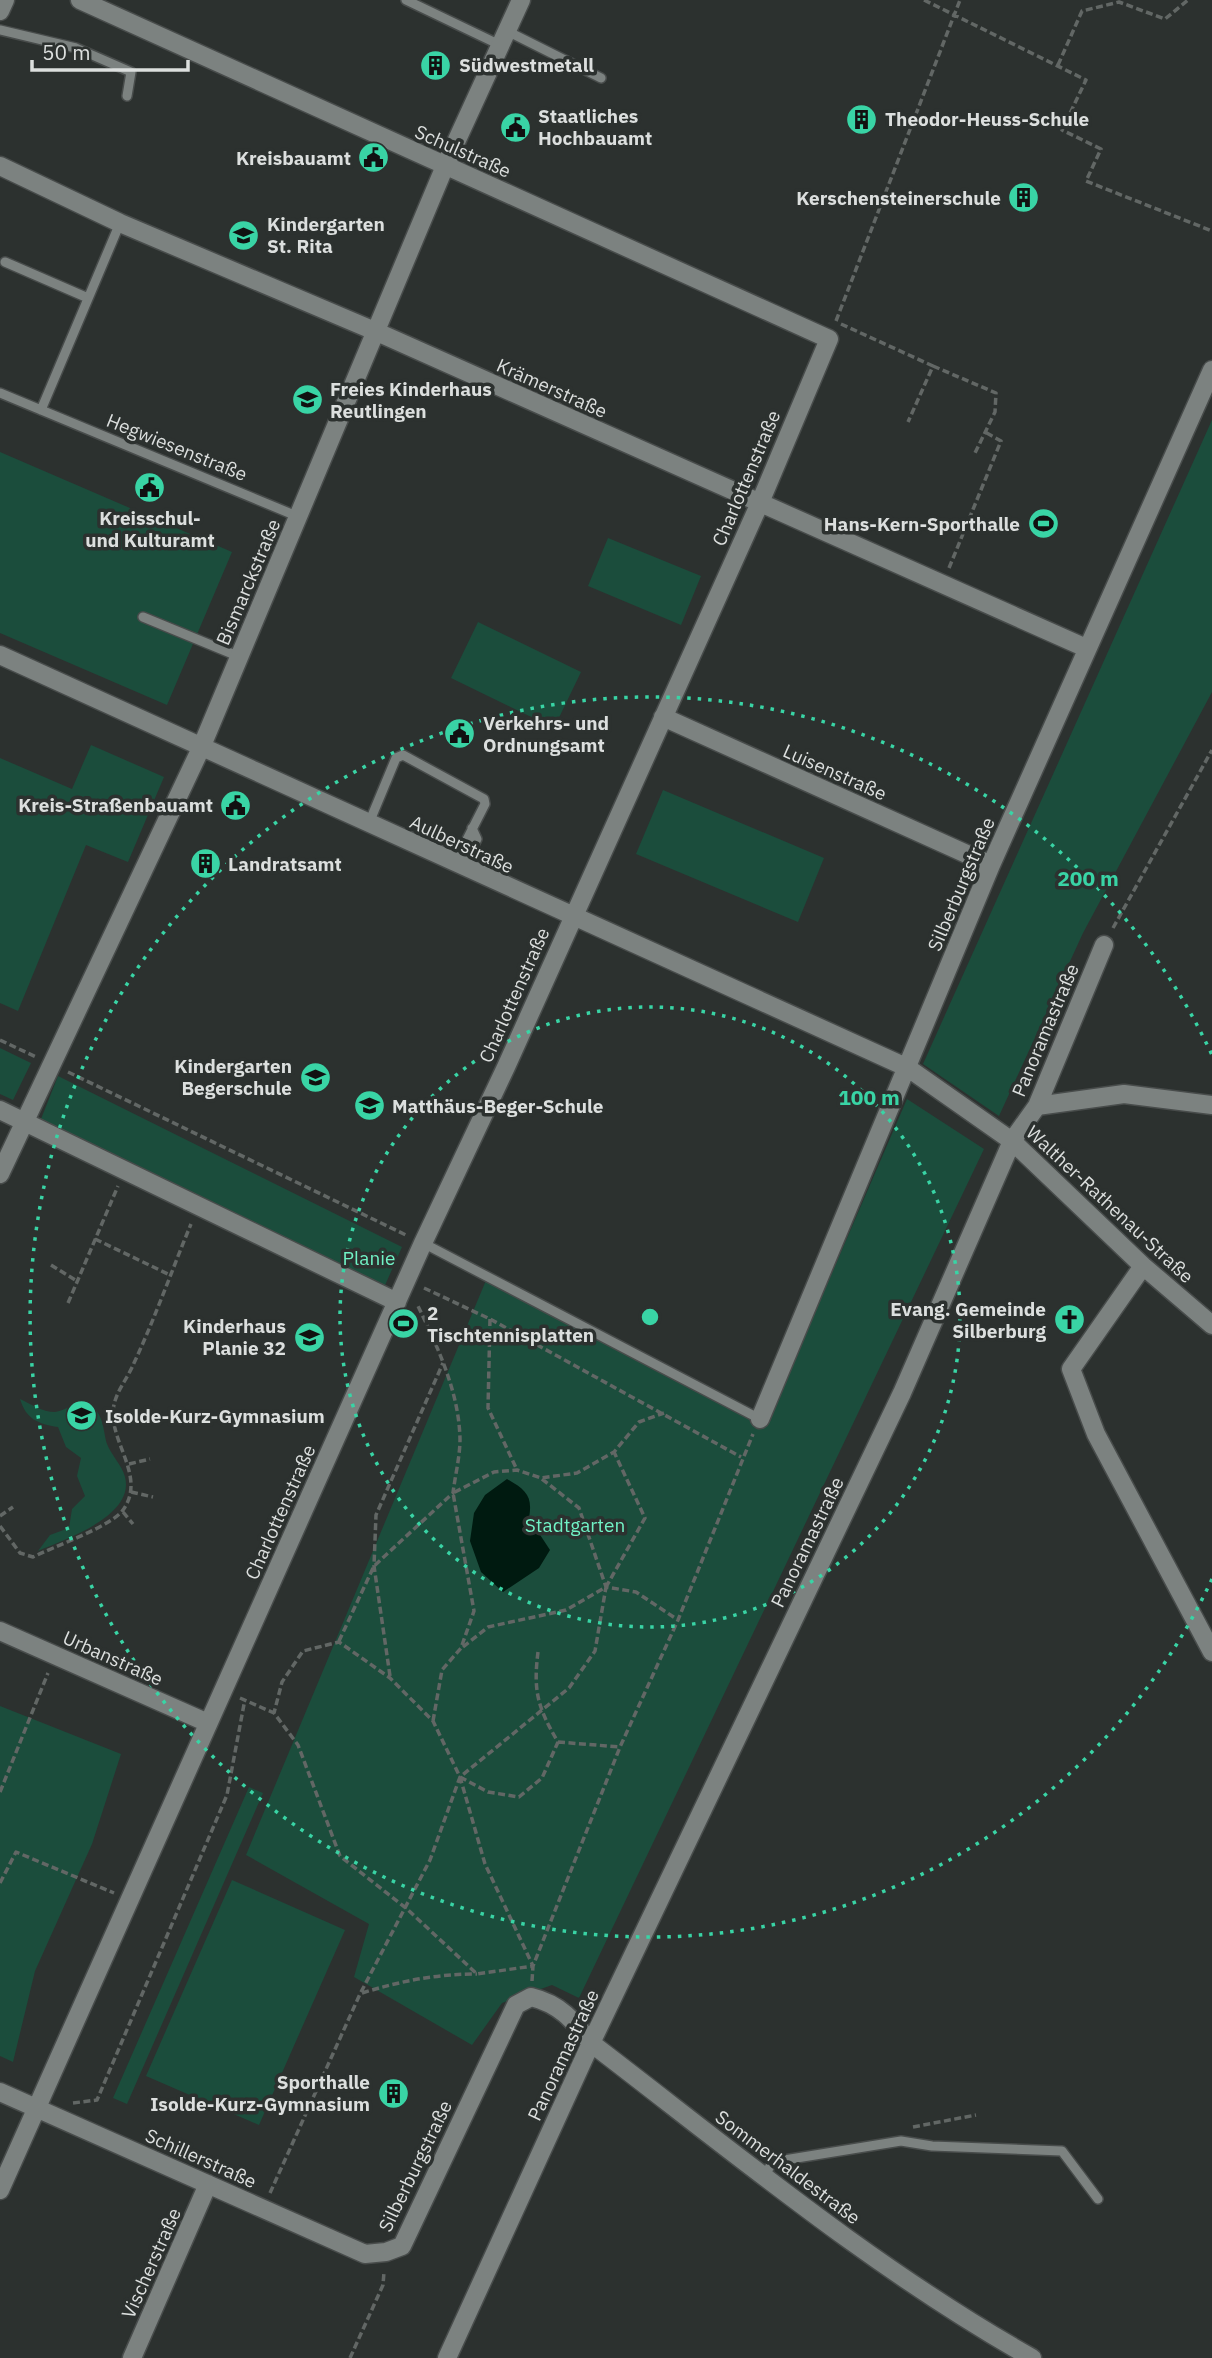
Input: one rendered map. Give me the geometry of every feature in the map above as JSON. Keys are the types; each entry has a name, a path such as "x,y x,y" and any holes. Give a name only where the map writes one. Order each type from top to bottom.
{"street":[{"path":"0,12 5,0"},
{"name":"Schulstraße","path":"80,0 829,339"},
{"name":"Bismarckstraße","path":"0,1174 54,1065 201,748 445,166 521,0"},
{"name":"Krämerstraße","path":"0,166 120,223 377,332 759,505 1086,648"},
{"name":"Charlottenstraße","path":"0,2190 406,1279 506,1067 571,917 759,505 829,339"},
{"name":"Silberburgstraße","path":"760,1419 991,865 1211,374"},
{"name":"Aulberstraße","path":"0,654 571,917 908,1068"},
{"name":"Luisenstraße","path":"663,717 991,865"},
{"name":"Panoramastraße","path":"447,2358 591,2043 902,1393 1012,1142 1037,1106 1104,945"},
{"name":"Walther-Rathenau-Straße","path":"908,1068 1012,1142 1143,1266 1212,1325"},
{"path":"1037,1106 1124,1094 1212,1105"},
{"path":"0,1110 397,1302"},
{"path":"1143,1266 1071,1369 1096,1434 1212,1652"},
{"name":"Urbanstraße","path":"0,1630 208,1723"},
{"name":"Silberburgstraße","path":"386,2252 402,2246 516,2005 531,1997"},
{"name":"Sommerhaldestraße","path":"531,1997 552,2002 571,2017 591,2043 857,2246 948,2310 1032,2358"},
{"name":"Schillerstraße","path":"0,2092 365,2254 386,2252"},
{"name":"Vischerstraße","path":"132,2358 208,2184"}],"lane":[{"path":"406,0 601,78"},
{"path":"0,30 76,48 131,72 127,96"},
{"path":"41,410 120,223"},
{"path":"5,262 88,298"},
{"name":"Hegwiesenstraße","path":"0,393 299,517"},
{"path":"143,617 240,657"},
{"path":"369,824 396,758 403,755 481,794 485,804 472,828 459,865"},
{"path":"423,1243 760,1419"},
{"path":"765,2176 772,2162 901,2141 932,2146 1062,2151 1098,2199"}],"path":[{"path":"924,0 1086,80 1062,131 1101,149 1086,181 1212,231"},
{"path":"829,339 960,0"},
{"path":"1058,65 1082,11 1119,2 1165,19 1188,0"},
{"path":"836,321 996,393 995,412 975,453"},
{"path":"908,422 933,366"},
{"path":"942,585 1001,441 985,432"},
{"path":"1104,945 1212,750"},
{"path":"0,1040 423,1243"},
{"path":"68,1303 125,1170"},
{"path":"0,1526 20,1553 33,1557 88,1532 122,1512 131,1492 129,1464 116,1433 113,1412 116,1395 134,1366 199,1206"},
{"path":"95,1239 170,1275"},
{"path":"51,1265 77,1281"},
{"path":"406,1279 490,1319 741,1457"},
{"path":"406,1279 444,1362 460,1440 453,1493 474,1611 461,1648"},
{"path":"490,1319 488,1408 517,1470"},
{"path":"390,1678 374,1566 376,1515 444,1362"},
{"path":"541,1478 577,1473 614,1452 639,1422 664,1413"},
{"path":"531,1997 533,1966 620,1748 678,1620 741,1457 760,1419"},
{"path":"279,2175 360,1994 407,1909 430,1860 460,1777 569,1688 595,1651 606,1587 645,1518 614,1452"},
{"path":"129,1464 150,1459"},
{"path":"339,1642 374,1566 453,1493 494,1472 517,1470 541,1478 579,1508 606,1587"},
{"path":"131,1492 153,1497"},
{"path":"0,1509 2,1515 13,1507"},
{"path":"122,1512 133,1524"},
{"path":"433,1721 442,1670 461,1648 488,1627 566,1610 606,1587 636,1592 678,1620"},
{"path":"274,1713 282,1682 303,1651 339,1642 390,1678 433,1721 460,1777 485,1864 533,1966"},
{"path":"538,1652 534,1681 540,1711 558,1742"},
{"path":"0,1793 56,1655"},
{"path":"221,1693 245,1699 274,1713 298,1745 340,1856 407,1909 477,1974"},
{"path":"36,2108 97,2100 227,1795 245,1699"},
{"path":"558,1742 620,1748"},
{"path":"460,1777 488,1792 519,1797 542,1778 558,1742"},
{"path":"0,1882 16,1852 129,1899"},
{"path":"360,1994 400,1981 441,1974 477,1974 533,1966"},
{"name":"Silberburgstraße","path":"350,2358 383,2285 386,2252"}],"green space":[{"path":"1212,420 1212,692 1083,933 999,1116 923,1064"},
{"path":"0,452 232,552 167,705 0,633"},
{"path":"608,538 701,576 681,625 588,586"},
{"path":"478,622 581,672 554,728 451,678"},
{"path":"91,745 164,777 128,862 86,845 18,1011 0,1003 0,758 72,789"},
{"path":"663,790 824,858 798,922 636,854"},
{"path":"0,1048 31,1063 13,1100 0,1094"},
{"name":"Planie","path":"58,1076 402,1247 382,1292 41,1119"},
{"name":"Stadtgarten","path":"907,1099 984,1149 579,1998 552,1985 502,2003 472,2045 354,1977 369,1924 246,1855 487,1278 772,1421 769,1419"},
{"path":"20,1399 50,1412 80,1404 95,1409 107,1444 125,1477 125,1491 120,1503 109,1514 80,1533 38,1551 50,1535 69,1528 72,1509 85,1496 77,1476 81,1458 66,1447 58,1427 44,1424 29,1416"},
{"path":"0,1706 121,1754 92,1844 35,1971 13,2062 0,2056"},
{"path":"249,1787 263,1793 127,2104 113,2098"},
{"path":"232,1880 345,1930 259,2125 146,2076"}],"shaded area":[{"path":"507,1479 527,1494 530,1504 529,1518 550,1550 539,1568 503,1592 481,1572 470,1541 474,1513 485,1495"}],"place":[{"name":"Südwestmetall","path":"436,65"},
{"name":"Theodor-Heuss-Schule","path":"862,119"},
{"name":"Staatliches Hochbauamt","path":"515,127"},
{"name":"Kreisbauamt","path":"374,158"},
{"name":"Kerschensteinerschule","path":"1024,198"},
{"name":"Kindergarten St. Rita","path":"244,235"},
{"name":"Freies Kinderhaus Reutlingen","path":"307,400"},
{"name":"Kreisschul- und Kulturamt","path":"150,487"},
{"name":"Hans-Kern-Sporthalle","path":"1043,524"},
{"name":"Verkehrs- und Ordnungsamt","path":"460,734"},
{"name":"Kreis-Straßenbauamt","path":"236,805"},
{"name":"Landratsamt","path":"205,864"},
{"name":"Kindergarten Begerschule","path":"315,1077"},
{"name":"Matthäus-Beger-Schule","path":"369,1106"},
{"name":"Evang. Gemeinde Silberburg","path":"1069,1320"},
{"name":"2 Tischtennisplatten","path":"404,1324"},
{"name":"Kinderhaus Planie 32","path":"309,1337"},
{"name":"Isolde-Kurz-Gymnasium","path":"82,1416"},
{"name":"Sporthalle Isolde-Kurz-Gymnasium","path":"393,2093"}]}
